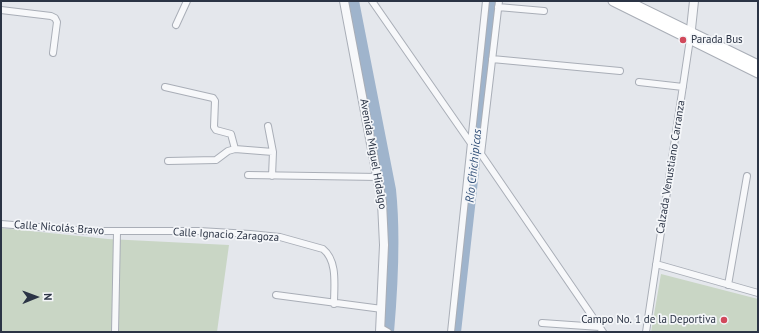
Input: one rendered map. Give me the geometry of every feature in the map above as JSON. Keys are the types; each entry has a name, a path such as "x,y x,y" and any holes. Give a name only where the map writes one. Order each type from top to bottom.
{"main road":[{"path":"613,1 758,65"},
{"path":"627,1 758,73"}],"street":[{"path":"176,25 187,1"},
{"name":"Avenida Miguel Hidalgo","path":"344,1 379,178 382,202 384,245 382,309 383,330"},
{"path":"372,1 471,143 480,152 602,330"},
{"path":"451,332 486,1"},
{"name":"Calzada Venustiano Carranza","path":"646,332 683,87 694,1"},
{"path":"480,152 499,4 544,11"},
{"path":"1,10 51,16 55,18 57,22 53,53"},
{"path":"492,59 620,71"},
{"path":"639,82 683,87"},
{"path":"165,87 213,98 215,100 214,127 216,130 231,134 235,149"},
{"path":"268,126 273,152 272,176"},
{"path":"168,160 216,160 228,151 235,149 273,152"},
{"path":"248,175 379,178"},
{"path":"728,285 747,176"},
{"name":"Calle Nicolás Bravo","path":"1,224 117,232"},
{"name":"Calle Ignacio Zaragoza","path":"117,232 199,231 250,234 280,237 323,249 328,254 334,276 334,304"},
{"path":"115,332 117,232"},
{"path":"656,264 758,293"},
{"path":"276,295 334,304 382,309"},
{"path":"542,322 602,330"}],"green space":[{"path":"1,228 108,239 229,245 217,332 1,332"},
{"path":"661,274 758,299 758,332 651,332"}],"waterway":[{"path":"353,1 390,190 392,208 391,297 388,332"},
{"name":"Río Chichipicas","path":"455,332 492,1"}],"place":[{"name":"Parada Bus","path":"683,40"},
{"name":"Campo No. 1 de la Deportiva","path":"724,320"}]}
